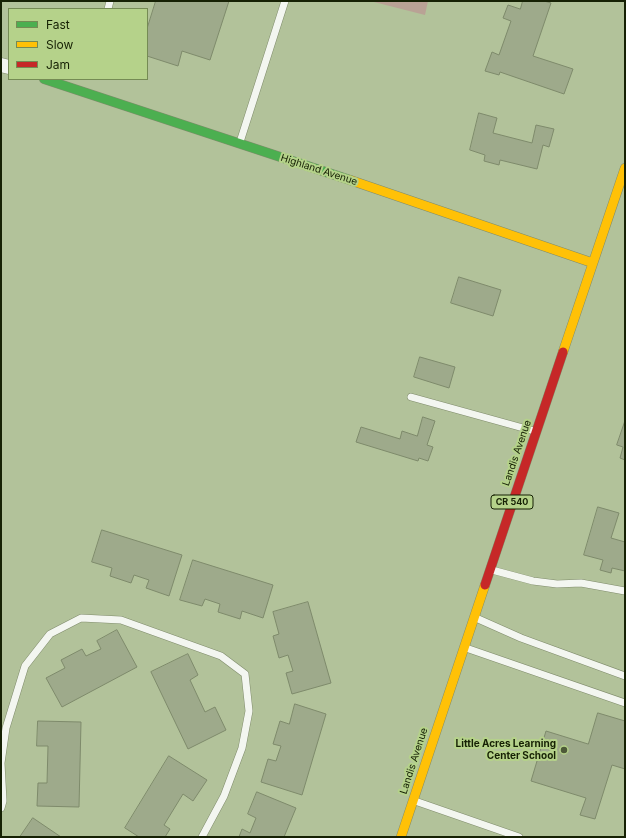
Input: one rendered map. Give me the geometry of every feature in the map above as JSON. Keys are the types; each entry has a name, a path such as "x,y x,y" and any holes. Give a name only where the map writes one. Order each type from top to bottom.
{"main road":[{"name":"Highland Avenue","path":"48,80 81,88 239,144 483,224 593,263"},
{"name":"Landis Avenue","path":"400,837 625,168"}],"lane":[{"path":"239,144 285,1"},
{"path":"411,397 536,432"},
{"path":"490,570 533,581 557,584 581,583 625,591"},
{"path":"474,617 521,638 625,676"},
{"path":"1,808 3,802 1,763 6,728 25,666 50,634 81,618 121,620 221,656 245,674 249,711 242,748 224,796 202,837"},
{"path":"464,647 625,703"},
{"path":"413,800 519,837"}],"shaded area":[{"path":"370,1 428,1 425,15"}],"building":[{"path":"156,1 229,1 210,60 182,51 178,66 148,56 148,26"},
{"path":"523,1 544,1 551,3 533,56 573,69 564,94 500,72 499,75 485,71 492,52 499,55 511,21 503,18 508,5 520,9"},
{"path":"479,113 497,118 493,133 532,143 536,125 554,129 549,147 543,145 537,169 500,160 499,165 484,161 485,155 470,150"},
{"path":"459,277 501,290 493,316 451,303"},
{"path":"420,357 455,367 449,388 414,377"},
{"path":"423,417 435,421 427,445 433,447 428,461 419,458 418,461 356,442 361,427 400,439 402,431 417,436"},
{"path":"625,421 625,460 620,458 623,447 617,445"},
{"path":"598,507 619,513 611,538 625,542 625,571 612,568 611,573 600,570 603,560 584,555"},
{"path":"102,530 182,555 169,596 146,588 149,580 134,575 131,583 110,576 112,568 92,562"},
{"path":"193,560 273,585 263,618 242,611 240,619 218,612 220,604 205,599 202,606 180,600"},
{"path":"308,602 331,683 292,694 286,673 293,671 288,655 279,658 273,636 279,634 273,612"},
{"path":"117,630 137,667 62,707 46,678 65,668 61,660 82,649 86,656 101,649 97,641"},
{"path":"188,654 198,675 190,680 205,712 215,707 226,730 188,749 151,672"},
{"path":"295,704 326,714 302,795 261,782 268,759 276,761 281,746 273,744 280,721 289,724"},
{"path":"598,713 625,721 625,769 612,765 595,819 580,815 586,798 531,781 546,731 588,744"},
{"path":"38,721 81,722 79,807 37,806 38,783 47,783 48,746 37,746"},
{"path":"169,756 207,780 193,801 183,794 164,825 170,829 165,837 139,837 125,828"},
{"path":"257,792 296,808 284,837 239,837 242,829 250,833 256,818 248,814"},
{"path":"33,818 61,837 20,837"}],"traffic: fast":[{"path":"47,80 350,180"}],"traffic: slow":[{"path":"563,352 625,168"},
{"path":"350,180 593,263"},
{"path":"401,837 485,585"}],"traffic: jam":[{"path":"485,585 563,352"}],"place":[{"name":"Little Acres Learning Center School","path":"564,750"}]}
